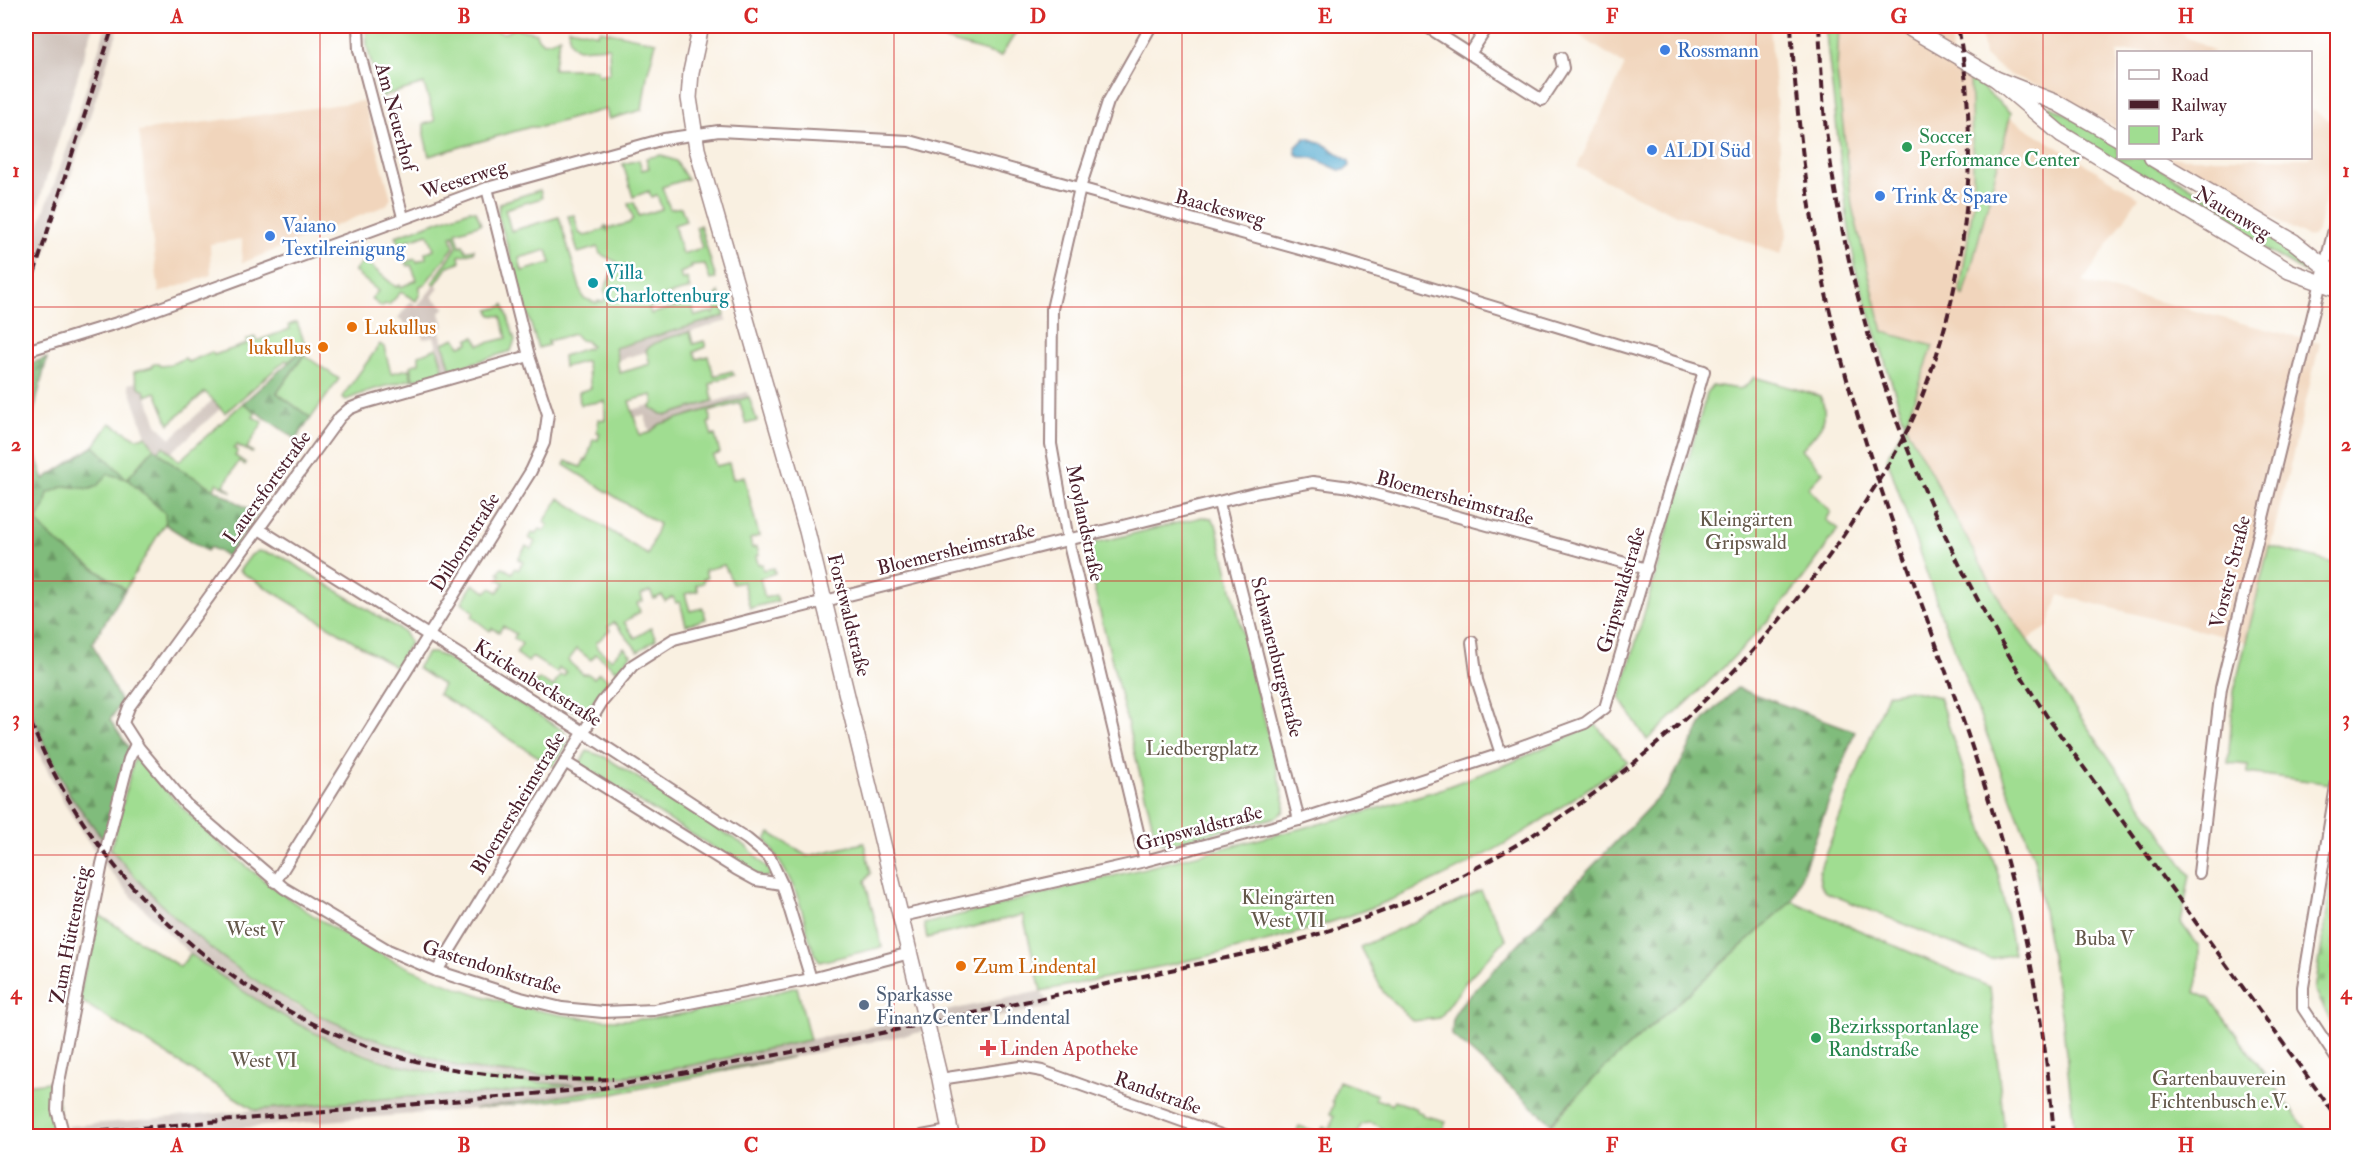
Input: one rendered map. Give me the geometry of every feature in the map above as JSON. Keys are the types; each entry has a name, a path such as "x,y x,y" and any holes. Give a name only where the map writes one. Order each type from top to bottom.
{"street":[{"name":"Am Neuerhof","path":"358,26 359,50 403,217"},
{"name":"Forstwaldstraße","path":"701,26 691,72 690,109 694,134 715,214 786,453 824,600 902,916 940,1079 950,1134"},
{"name":"Moylandstraße","path":"1145,861 1068,540 1051,444 1052,309 1080,188 1108,102 1151,26"},
{"path":"1426,26 1542,100 1563,68 1561,58"},
{"path":"1470,54 1488,26"},
{"name":"Nauenweg","path":"1906,26 1996,79 2057,103 2117,137"},
{"path":"2336,26 2337,31"},
{"name":"Nauenweg","path":"1996,79 2061,134 2289,271 2337,289"},
{"name":"Weeserweg","path":"26,351 130,319 487,188 664,139 716,131"},
{"name":"Baackesweg","path":"716,131 909,141 1347,262 1704,371"},
{"name":"Nauenweg","path":"2154,159 2294,243 2337,277"},
{"name":"Dilbornstraße","path":"275,882 531,471 544,442 548,414 530,356 487,188"},
{"name":"Vorster Straße","path":"2199,873 2221,688 2337,213"},
{"name":"Lauersfortstraße","path":"136,744 123,723 129,706 336,421 349,410 530,356"},
{"name":"Gripswaldstraße","path":"902,916 1145,861 1299,820 1501,754 1585,723 1605,708 1704,371"},
{"name":"Bloemersheimstraße","path":"437,971 602,702 633,665 674,639 1254,493 1313,482 1350,487 1647,569"},
{"name":"Schwanenburgstraße","path":"1219,503 1299,820"},
{"name":"Krickenbeckstraße","path":"259,529 583,732 747,839 770,858 782,884 811,979"},
{"path":"1472,642 1477,680 1501,754"},
{"name":"Gastendonkstraße","path":"136,744 186,804 275,882 388,950 437,971 521,999 562,1008 603,1012 654,1010 811,979 910,953"},
{"name":"Zum Hüttensteig","path":"64,1137 57,1110 58,1087 102,864 129,759 136,744"},
{"path":"566,762 736,869 756,880 782,884"},
{"path":"2337,774 2303,987 2303,1008 2337,1061"},
{"name":"Randstraße","path":"940,1079 1020,1067 1042,1071 1224,1137"},
{"path":"922,1137 950,1134"}],"shaded area":[{"path":"26,26 93,26 26,245"},
{"path":"106,26 119,26 26,314 26,260 67,149"},
{"path":"1564,26 1770,26 1787,236 1780,254 1668,211 1577,167 1625,65"},
{"path":"1839,26 1951,26 1952,65 1970,77 1974,200 1960,292 1963,296 2010,118 2139,197 2083,282 2320,343 2247,642 2059,595 2048,627 2026,641 2002,605 1905,424 1933,346 1883,332 1852,206 1837,72"},
{"path":"1980,26 2168,26 2213,51 2117,51 2117,128 2048,89 2010,75 1984,56"},
{"path":"364,101 391,198 387,205 242,263 242,239 210,244 211,275 159,293 139,131"},
{"path":"2312,110 2338,125 2337,147 2318,231 2313,236 2307,237 2170,159 2312,159"},
{"path":"435,285 439,288 432,297 445,307 440,313 444,326 439,328 451,370 444,372 434,337 423,339 420,330 407,325 398,318 411,301 417,306"},
{"path":"725,316 727,321 656,342 646,352 618,360 615,349"},
{"path":"137,382 144,390 158,426 171,438 213,400 220,409 171,453 164,446 158,451 146,436 128,384"},
{"path":"747,392 749,397 660,424 650,432 644,415 635,417 632,410 649,405 654,411 668,415"},
{"path":"26,697 39,732 72,799 132,875 172,916 230,964 298,1007 380,1042 457,1066 498,1072 640,1075 1041,991 1051,1007 793,1057 474,1109 147,1136 69,1136 67,1126 406,1097 489,1094 570,1085 415,1069 334,1041 256,1001 221,977 190,954 134,899 107,868 86,838 64,803 30,735 26,723"}],"green space":[{"path":"366,26 492,26 499,32 505,33 514,28 536,33 543,42 560,37 553,69 597,69 598,75 610,73 609,47 578,49 570,40 569,28 598,34 600,30 656,42 647,76 642,110 609,119 606,109 541,127 530,127 429,156 424,124 435,121 424,84 380,97 367,47"},
{"path":"897,26 1020,26 1001,56"},
{"path":"1825,26 1839,26 1837,72 1852,206 1883,332 1933,346 1905,425 2003,605 2190,875 2181,923 2199,947 2198,981 2195,992 2210,999 2311,1136 2075,1136 2063,1025 2034,858 1940,612 1887,458 1905,424 1856,271 1847,216"},
{"path":"1970,77 2011,113 1964,296 1960,292 1974,200"},
{"path":"2051,106 2117,142 2117,159 2144,159 2292,248 2313,266 2313,269 2308,272 2297,268 2062,129 2046,113 2045,108"},
{"path":"661,155 676,161 687,179 662,187 670,209 681,207 686,221 674,225 682,254 702,248 696,227 700,225 716,279 710,280 705,264 691,265 692,268 680,273 682,280 687,278 690,289 663,296 665,303 649,308 651,314 686,304 686,300 690,299 695,316 712,312 713,315 716,310 713,299 719,292 725,316 615,348 620,373 650,364 646,350 655,343 690,332 693,344 704,341 706,347 694,352 697,359 708,356 714,376 732,371 734,375 710,384 713,401 668,415 661,414 650,407 654,403 652,395 629,401 640,435 649,433 660,424 749,397 757,421 746,424 740,403 709,412 711,422 708,423 712,436 715,435 720,453 713,456 716,466 729,463 733,479 744,476 759,536 750,539 752,548 757,547 758,564 762,564 763,570 774,568 775,573 760,578 765,598 776,595 778,601 750,608 743,582 733,584 724,565 705,570 707,578 703,579 703,583 696,585 698,591 685,594 690,611 703,608 706,619 686,625 680,602 676,603 673,597 665,601 662,595 654,599 650,591 641,595 643,601 637,603 640,612 624,622 635,638 651,628 656,639 638,651 614,622 608,627 610,630 596,643 597,648 611,659 624,647 631,655 617,671 596,654 591,660 577,649 568,661 583,674 594,678 599,673 609,680 589,707 573,711 525,681 527,677 536,683 539,679 553,687 560,675 564,676 566,672 559,668 557,673 532,657 528,662 516,653 522,644 514,638 516,634 503,626 499,632 492,628 490,631 472,617 474,612 462,602 473,584 486,592 491,588 498,592 504,583 498,579 501,575 498,573 502,567 512,573 515,568 518,570 523,562 518,559 526,546 531,549 535,542 529,538 533,532 536,534 540,529 544,531 548,525 544,522 559,498 648,555 659,524 564,465 566,461 581,467 585,459 587,460 593,439 598,440 599,419 605,420 605,401 580,405 579,392 591,388 586,361 564,367 563,356 588,349 591,346 586,341 580,340 574,334 548,341 549,345 538,348 498,215 499,205 540,190 542,198 505,209 511,231 559,217 583,298 597,303 598,301 603,302 607,296 604,290 617,262 600,254 598,247 578,253 568,216 574,215 579,233 585,236 603,230 605,226 608,232 606,226 611,228 629,223 633,218 628,204 634,202 639,216 662,209 657,195 651,197 649,191 633,197 623,164 639,160 642,170 649,168 646,158","holes":["547,250 551,263 522,271 519,258"]},
{"path":"470,210 476,211 481,224 456,232 460,246 463,245 466,251 474,249 474,252 459,256 460,262 448,266 435,285 432,283 457,247 454,235 451,236 454,247 425,284 420,286 420,294 416,301 401,292 389,305 385,304 382,307 371,299 378,291 354,271 364,260 396,287 417,280 411,265 408,266 406,262 415,259 417,262 426,258 425,253 434,249 428,234 399,243 396,236"},
{"path":"504,304 515,340 511,351 451,370 443,343 455,338 460,346 469,343 468,339 475,337 479,345 507,338 501,316 491,315 489,310 504,306"},
{"path":"297,322 306,347 288,362 286,360 225,413 205,392 169,424 156,392 146,396 144,390 139,387 134,374 134,372 158,363 160,366 169,365 185,358 188,362 212,352 214,355 247,344 246,340 255,337 257,341 290,329 289,325"},
{"path":"380,344 384,347 391,373 409,369 412,379 368,391 346,400 342,397"},
{"path":"306,347 308,349 277,393 311,418 296,439 243,403"},
{"path":"437,348 444,372 413,380 410,366 419,363 419,355"},
{"path":"304,355 339,379 311,418 277,393"},
{"path":"47,358 28,435 44,479 94,446 127,479 108,474 91,489 65,486 48,493 45,506 37,520 42,528 63,547 125,590 92,643 121,703 110,720 129,748 106,843 70,795 45,745 26,697 26,365"},
{"name":"Kleingärten Gripswald","path":"1754,377 1820,396 1824,412 1822,425 1802,449 1823,472 1808,488 1831,512 1826,520 1838,529 1796,587 1750,641 1647,740 1620,698 1707,393 1712,386 1740,389"},
{"path":"243,403 256,412 253,417 263,422 247,448 252,453 237,445 234,449 238,451 235,456 246,463 245,465 239,461 224,485 232,492 217,483 213,490 175,466 158,451 164,446 179,461"},
{"path":"110,423 136,438 146,436 154,448 127,479 165,513 167,520 125,590 63,547 42,528 37,520 48,493 65,486 91,489 108,474 125,478 94,446"},
{"path":"154,448 175,466 257,514 227,556 210,547 207,551 166,525 165,513 127,479"},
{"name":"Liedbergplatz","path":"1202,517 1211,518 1216,524 1285,803 1284,811 1277,817 1169,844 1159,841 1155,835 1086,556 1088,548 1095,543"},
{"path":"2269,546 2337,564 2338,730 2331,784 2248,773 2248,765 2228,763 2234,691"},
{"path":"258,551 281,556 404,632 410,643 395,667 239,571 251,555"},
{"path":"427,653 435,653 446,658 561,729 568,743 553,766 438,694 443,685 417,668"},
{"path":"1737,688 1855,731 1792,901 1602,1070 1551,1123 1452,1035 1453,1017 1462,1003 1668,787 1704,720"},
{"path":"1909,690 1939,697 1999,877 2014,954 1990,959 1825,892 1821,886 1819,876 1821,866 1887,694"},
{"name":"Kleingärten West VII","path":"1595,724 1628,762 1498,848 1428,884 1307,930 1219,954 1041,991 1023,915 927,938 924,924 1366,812 1438,790 1510,763"},
{"path":"587,751 605,757 746,846 770,871 770,876 762,878 579,764"},
{"name":"West V","path":"134,759 140,761 213,837 252,871 294,902 337,930 430,977 514,1005 566,1016 601,1020 664,1017 731,1004 797,987 810,1040 705,1063 629,1076 564,1076 497,1072 457,1066 371,1037 327,1019 248,976 212,949 177,920 111,849"},
{"path":"770,833 807,856 864,843 871,873 865,881 882,947 820,962 810,941 794,887 766,840"},
{"path":"2337,846 2337,1035 2315,990"},
{"path":"1481,891 1506,939 1467,980 1440,1018 1413,1021 1384,993 1360,947"},
{"name":"Bezirkssportanlage Randstraße","path":"1792,901 1990,987 2005,1136 1540,1136 1602,1070"},
{"name":"West VI","path":"96,913 180,967 190,954 241,990 297,1024 356,1051 416,1069 435,1072 574,1085 489,1094 406,1097 255,1110 79,1000"},
{"path":"793,1057 613,1094 474,1109 613,1088"},
{"path":"56,1081 60,1131 26,1135 26,1085"},
{"path":"1339,1081 1377,1095 1375,1099 1391,1105 1394,1100 1417,1109 1416,1111 1423,1113 1422,1115 1446,1121 1441,1136 1428,1136 1417,1129 1403,1136 1390,1136 1377,1125 1366,1123 1361,1125 1357,1136 1295,1136 1299,1126 1320,1133 1323,1127 1330,1129 1334,1116 1330,1114 1334,1103 1332,1102"}],"water":[{"path":"1305,138 1328,147 1349,161 1350,166 1345,170 1339,170 1313,158 1300,157 1296,154 1296,147"}],"railway":[{"path":"26,299 113,26"},
{"path":"1791,26 1798,113 1809,200 1834,329 1862,431 1963,720 2000,837 2019,910 2041,1023 2054,1136"},
{"path":"1819,26 1826,130 1838,210 1855,287 1877,363 1903,437 1933,509 1967,580 2048,718 2338,1119"},
{"path":"48,1136 603,1088 813,1048 1276,947 1384,911 1447,883 1508,850 1567,813 1622,772 1675,728 1725,680 1772,629 1815,575 1855,518 1902,441 1915,414 1947,320 1965,223 1969,125 1958,26"},
{"path":"26,710 55,775 91,835 136,890 186,940 242,983 303,1019 369,1047 437,1066 525,1078 613,1079"}],"place":[{"name":"Rossmann","path":"1665,50"},
{"name":"Soccer Performance Center","path":"1907,147"},
{"name":"ALDI Süd","path":"1652,150"},
{"name":"Trink & Spare","path":"1880,196"},
{"name":"Vaiano Textilreinigung","path":"270,236"},
{"name":"Villa Charlottenburg","path":"593,283"},
{"name":"Lukullus","path":"352,327"},
{"name":"lukullus","path":"323,347"},
{"name":"Zum Lindental","path":"961,966"},
{"name":"Sparkasse FinanzCenter Lindental","path":"864,1005"},
{"name":"Bezirkssportanlage Randstraße","path":"1816,1038"},
{"name":"Linden Apotheke","path":"988,1048"}],"park label":[{"name":"Buba V","path":"2104,938"},
{"name":"Gartenbauverein Fichtenbusch e.V.","path":"2219,1090"}]}
